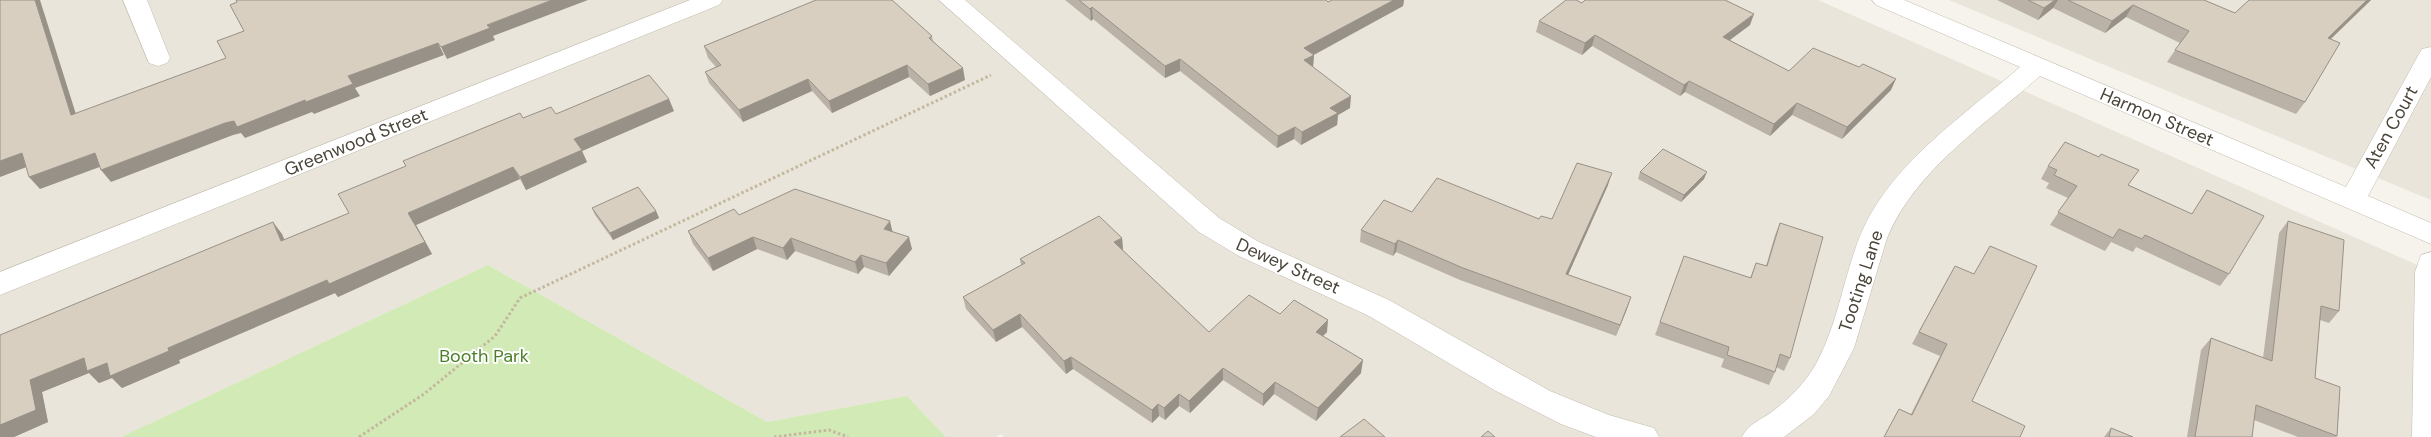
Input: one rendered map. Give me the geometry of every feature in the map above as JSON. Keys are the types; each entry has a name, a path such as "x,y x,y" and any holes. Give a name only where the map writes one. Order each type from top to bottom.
{"street":[{"path":"135,0 158,58"},
{"name":"Greenwood Street","path":"0,284 711,0"},
{"name":"Dewey Street","path":"951,0 1208,225 1233,243 1362,299 1491,375 1546,404 1592,422 1643,437"},
{"name":"Harmon Street","path":"1884,0 2431,234"},
{"name":"Aten Court","path":"2352,200 2431,54"},
{"name":"Tooting Lane","path":"1758,437 1781,425 1823,383 1836,359 1872,240 1884,216 1902,189 1924,164 2037,66"},
{"path":"2428,437 2429,272 2431,262"}],"path":[{"path":"359,437 424,394 495,336 520,298 997,72"},
{"path":"774,437 830,430 848,437"}],"shaded area":[{"path":"0,0 1818,0 2431,271 2431,437 1004,437 1001,434 996,437 946,437 907,396 767,422 488,265 121,437 0,437"},
{"path":"1949,0 2431,0 2431,200 2107,66"}],"green space":[{"name":"Booth Park","path":"488,265 767,422 907,396 946,437 121,437"}],"building":[{"path":"0,0 35,0 71,115 226,58 217,41 244,31 230,5 237,2 236,0 552,0 487,25 490,28 441,47 438,43 348,76 353,84 306,102 305,100 237,127 234,121 225,123 101,170 95,153 29,177 22,153 0,161"},
{"path":"816,0 892,0 932,36 929,38 963,68 928,84 907,65 829,101 808,79 739,110 705,72 721,65 704,46"},
{"path":"1079,0 1326,0 1328,2 1332,0 1394,0 1304,48 1314,55 1304,60 1351,96 1330,108 1338,113 1302,132 1295,127 1278,136 1180,59 1165,66 1092,7 1090,9"},
{"path":"1566,0 1576,0 1582,3 1585,0 1725,0 1754,14 1723,37 1789,71 1813,48 1859,67 1863,64 1896,79 1847,127 1797,103 1774,124 1689,81 1684,85 1595,35 1585,43 1539,21"},
{"path":"2028,0 2055,0 2044,8"},
{"path":"2068,0 2204,0 2235,13 2249,0 2367,0 2328,38 2340,43 2305,102 2175,50 2189,31 2133,5 2112,21"},
{"path":"649,75 669,99 574,139 582,150 520,177 513,167 408,213 425,242 329,284 327,280 168,348 169,351 110,376 107,363 87,371 84,358 30,380 36,410 0,425 0,335 273,222 281,241 349,213 338,194 406,166 403,161 520,113 523,118 551,107 556,114"},
{"path":"2065,142 2099,157 2101,154 2139,170 2128,185 2192,214 2207,190 2264,216 2229,274 2145,235 2142,239 2119,229 2113,238 2058,212 2077,186 2054,175 2057,170 2048,166"},
{"path":"1663,149 1707,172 1684,195 1640,172"},
{"path":"1577,163 1612,173 1566,274 1631,297 1620,325 1463,268 1398,240 1395,244 1361,230 1384,200 1412,212 1437,178 1539,219 1541,216 1552,219"},
{"path":"638,187 656,211 610,233 592,208"},
{"path":"795,189 890,221 884,229 909,237 886,263 861,255 855,262 791,238 783,248 753,237 708,258 688,231 734,209 739,215"},
{"path":"1099,216 1122,238 1114,242 1209,332 1249,295 1280,314 1294,300 1328,320 1316,332 1363,360 1318,408 1275,382 1263,394 1223,368 1189,401 1179,394 1164,408 1158,404 1152,410 1071,357 1064,361 1020,314 993,330 963,297 1025,263 1020,259"},
{"path":"2288,221 2344,240 2339,311 2321,306 2315,378 2340,387 2337,436 2256,405 2252,437 2195,437 2211,338 2272,361"},
{"path":"1780,223 1823,237 1790,358 1780,354 1775,372 1727,355 1729,347 1660,322 1684,256 1751,278 1756,263 1767,266"},
{"path":"1990,246 2037,266 1972,401 2025,426 2020,437 1884,437 1899,409 1912,415 1947,344 1919,332 1955,266 1974,274"},
{"path":"1364,419 1385,437 1340,437"},
{"path":"2111,428 2133,437 2109,437"},
{"path":"1488,431 1495,437 1481,437"}]}
